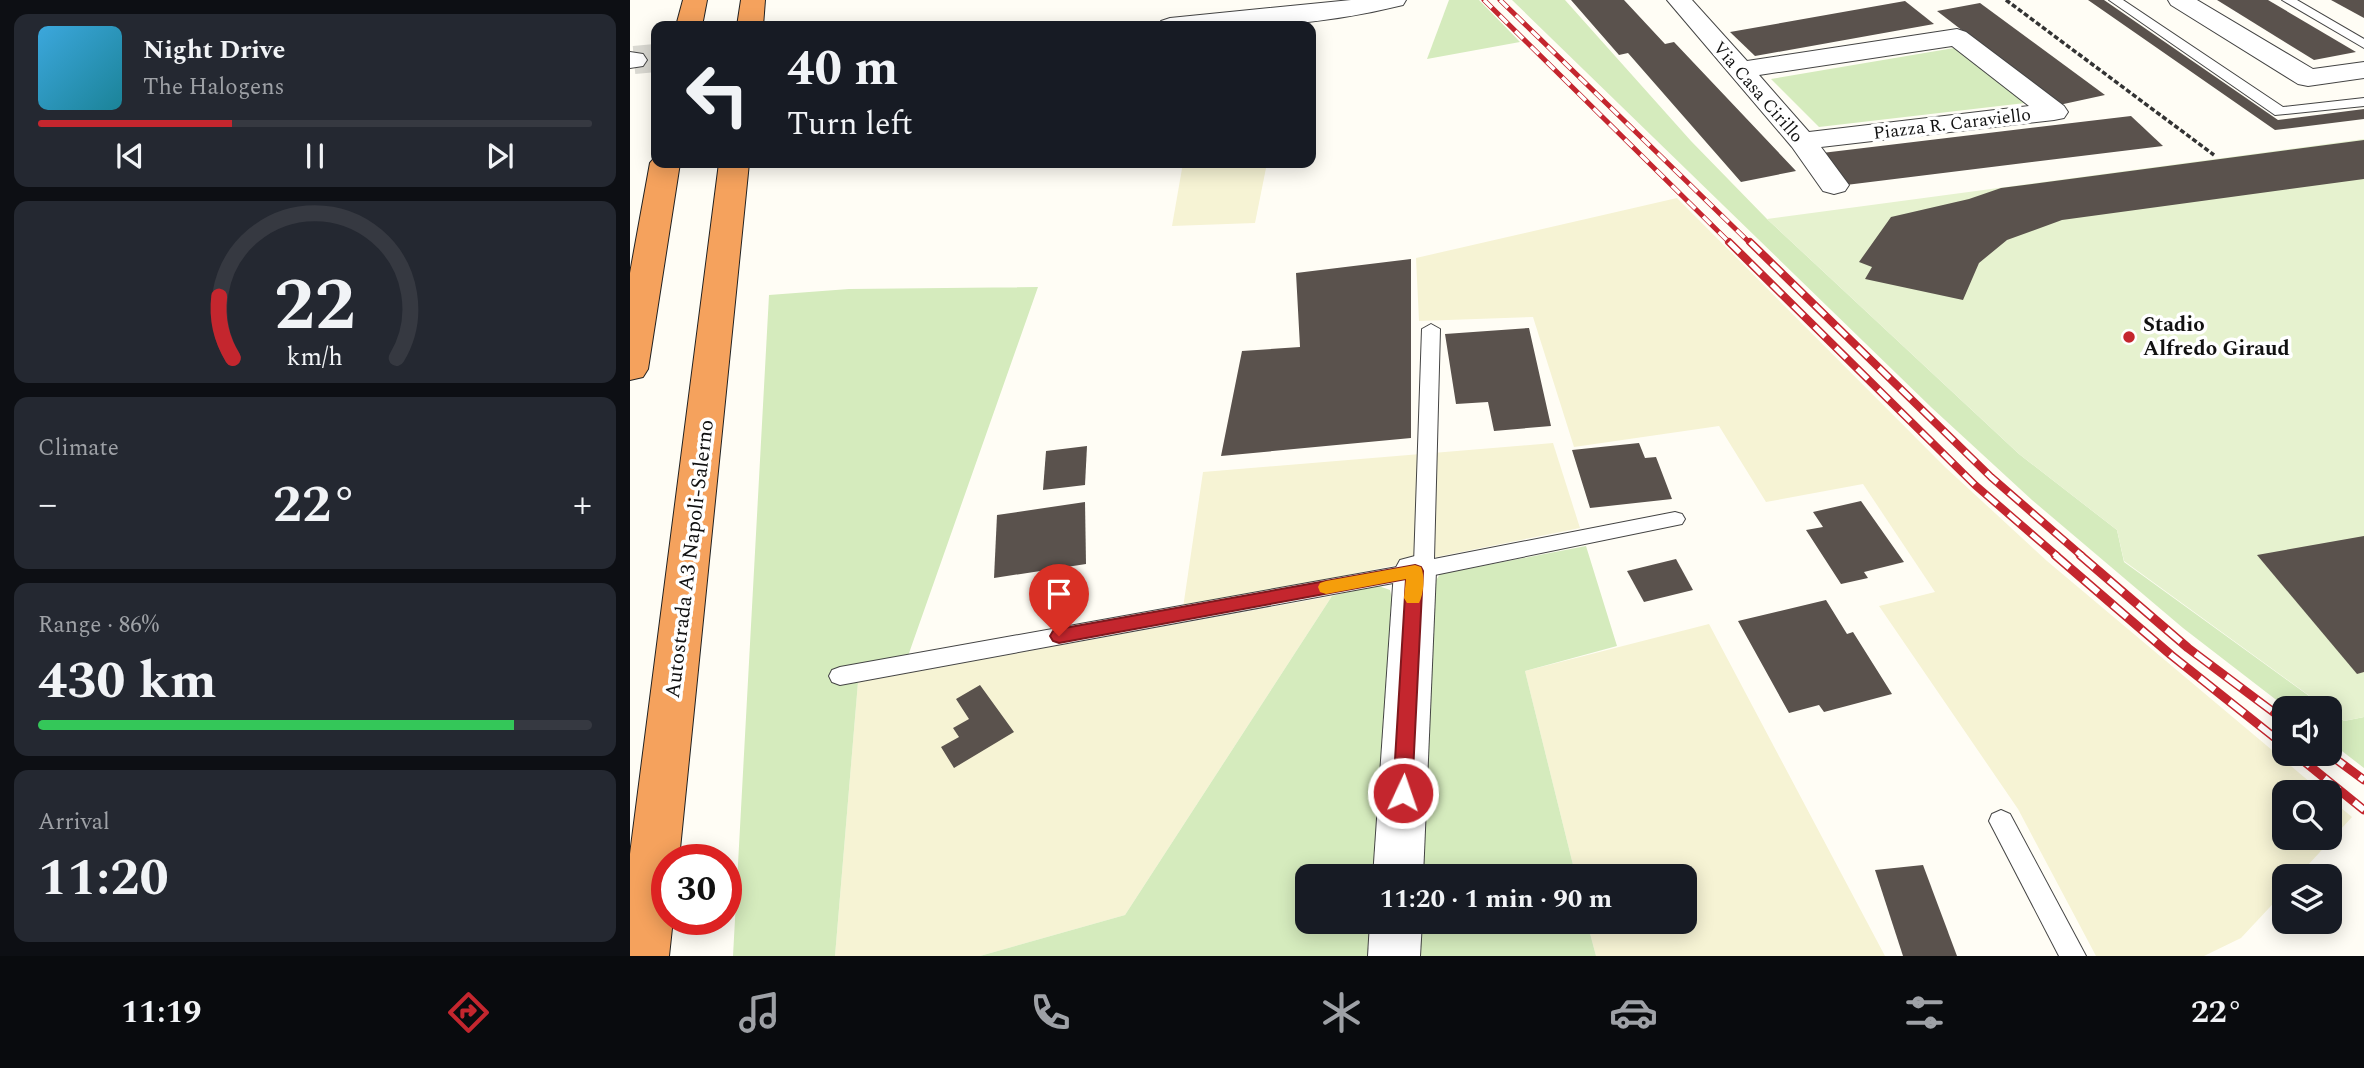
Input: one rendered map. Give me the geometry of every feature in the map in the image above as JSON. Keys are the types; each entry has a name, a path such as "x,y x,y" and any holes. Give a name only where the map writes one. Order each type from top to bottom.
{"highway":[{"path":"691,21 695,0"},
{"path":"751,21 753,0"},
{"path":"630,369 664,168"},
{"name":"Autostrada A3 Napoli-Salerno","path":"643,956 733,168"}],"street":[{"path":"1222,21 1337,10 1394,0"},
{"name":"Via Casa Cirillo","path":"1679,0 1802,141 1834,186"},
{"path":"2180,0 2308,78 2364,70"},
{"name":"Piazza R. Caraviello","path":"1740,70 1957,37 2054,112 1802,141"},
{"path":"1399,864 1419,570"},
{"path":"1394,956 1395,934"}],"lane":[{"path":"2115,0 2280,112 2364,102"},
{"path":"2288,0 2364,44"},
{"path":"1419,570 1432,329"},
{"path":"840,676 1419,570 1675,519"},
{"path":"2001,821 2073,956"}],"path":[{"path":"2006,0 2214,156"}],"shaded area":[{"path":"1182,168 1266,168 1255,223 1172,226"},
{"path":"1677,198 1945,467 2047,561 2272,750 2272,766 2291,766 2308,780 2272,780 2272,850 2322,850 2309,864 2272,864 2272,905 2241,938 2204,956 2096,956 2018,809 1879,606 1935,592 1863,484 1766,502 1719,426 1574,447 1533,317 1419,321 1416,258"},
{"path":"1553,443 1580,528 1183,608 1203,472"},
{"path":"1332,596 1125,915 980,956 835,956 858,682"},
{"path":"1709,624 1885,956 1596,956 1590,934 1697,934 1697,864 1573,864 1525,671"},
{"path":"2342,809 2352,817 2342,828"}],"green space":[{"path":"1449,0 1479,0 1520,42 1427,59"},
{"path":"1512,0 1565,0 1691,141 1767,219 2019,454 2117,530 2124,562 2309,696 2272,697 2183,628 2032,500 1932,408"},
{"path":"1954,48 2025,103 1819,127 1771,79"},
{"name":"Stadio Alfredo Giraud","path":"2364,139 2364,717 2344,721 2342,696 2310,696 2124,561 2117,530 2019,454 1767,219"},
{"path":"1038,287 908,656 858,682 835,956 733,956 734,935 742,935 742,844 739,844 769,295 849,289"},
{"path":"1586,546 1617,646 1525,671 1573,864 1415,864 1425,598 1440,574"},
{"path":"1376,585 1390,590 1397,618 1379,864 1295,864 1295,934 1374,934 1373,956 980,956 1125,915 1332,596"},
{"path":"2364,717 2364,768 2342,751 2342,720"},
{"path":"1412,934 1590,934 1596,956 1411,956"}],"building":[{"path":"1571,0 1624,0 1665,44 1674,42 1796,171 1741,182 1628,53 1619,55"},
{"path":"2088,0 2104,0 2278,120 2364,109 2364,119 2275,130"},
{"path":"2217,0 2268,0 2356,52 2314,60"},
{"path":"2331,0 2364,0 2364,18"},
{"path":"1905,1 1934,24 1755,56 1730,32"},
{"path":"1980,3 2105,95 2059,105 1937,11"},
{"path":"2131,116 2163,146 1846,185 1822,153"},
{"path":"2364,140 2364,179 2062,220 2007,240 1979,263 1963,300 1865,279 1872,267 1859,262 1891,217 1969,199 2001,188"},
{"path":"1411,259 1411,438 1221,456 1242,351 1300,347 1296,273"},
{"path":"1529,328 1551,426 1494,431 1488,402 1456,404 1445,334"},
{"path":"1639,443 1645,458 1656,457 1672,499 1590,508 1572,450"},
{"path":"1087,446 1085,485 1043,490 1046,451"},
{"path":"1861,501 1904,562 1864,572 1868,578 1841,584 1806,530 1823,527 1813,512"},
{"path":"1085,502 1086,564 994,578 997,515"},
{"path":"2364,536 2364,672 2357,674 2257,555"},
{"path":"1676,559 1693,590 1644,602 1627,571"},
{"path":"1826,600 1847,634 1853,632 1892,694 1824,712 1819,705 1789,713 1738,621"},
{"path":"980,685 1014,732 954,768 941,747 959,737 953,728 969,719 956,699"},
{"path":"1923,865 1957,956 1903,956 1875,870"}],"tunnel":[{"path":"634,60 651,58"}],"railway":[{"path":"1484,0 1731,244"},
{"path":"1500,0 1751,244"},
{"path":"1729,242 1975,485 2057,556"},
{"path":"1750,242 1991,477 2082,556"},
{"path":"2055,555 2171,655 2272,735"},
{"path":"2080,555 2188,648 2272,711"},
{"path":"2342,764 2364,780"},
{"path":"2310,766 2364,810"}],"slow traffic":[{"path":"1326,587 1415,571 1413,598"}],"place":[{"name":"Stadio Alfredo Giraud","path":"2129,337"}],"route":[{"path":"1059,636 1415,571 1403,793"}]}
